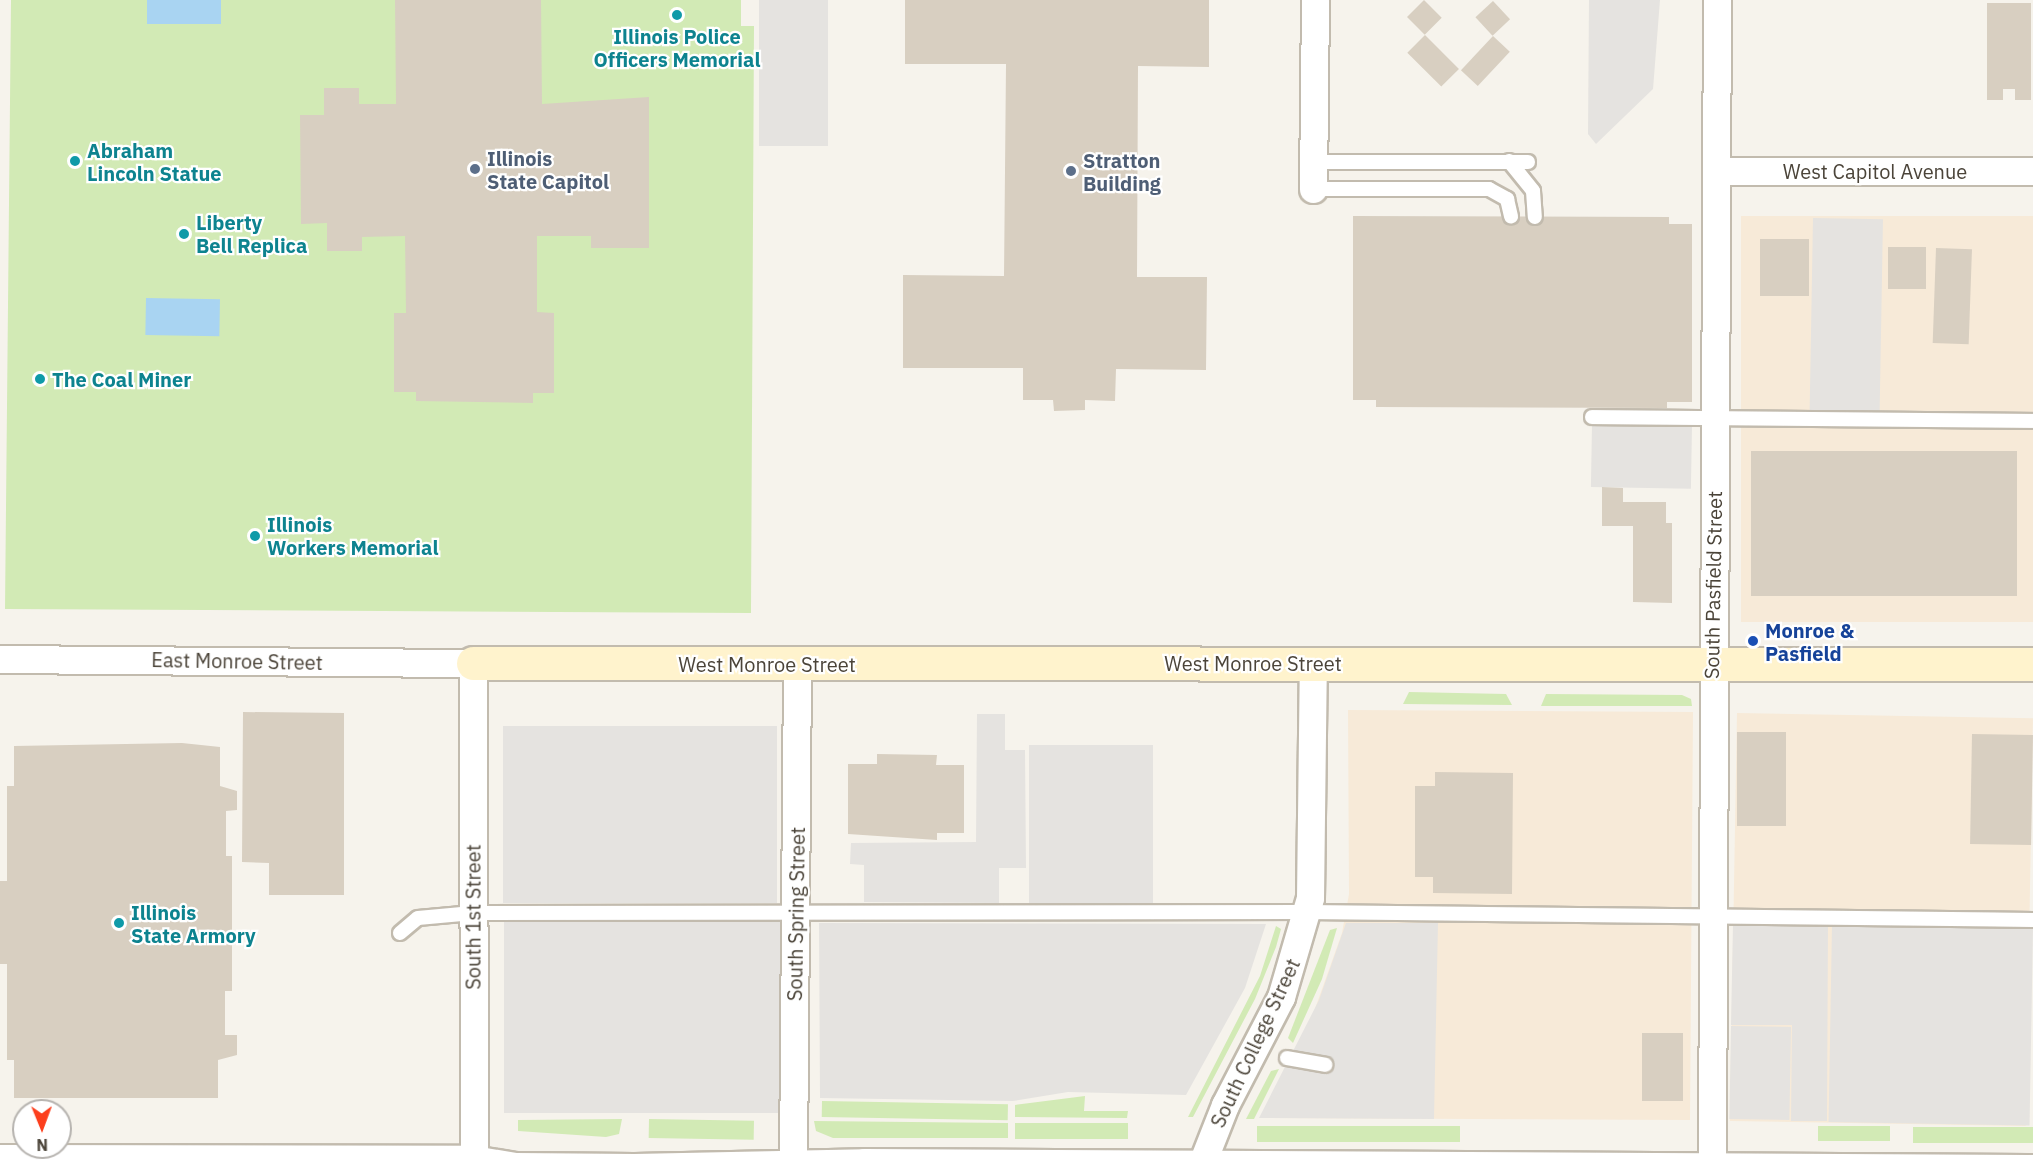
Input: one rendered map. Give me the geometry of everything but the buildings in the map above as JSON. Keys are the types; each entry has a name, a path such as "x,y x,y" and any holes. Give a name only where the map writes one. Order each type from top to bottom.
{"street":[{"path":"1313,189 1315,0"},
{"name":"South Pasfield Street","path":"1712,1169 1712,664 1716,420 1717,0"},
{"name":"West Capitol Avenue","path":"1717,171 2033,171"},
{"name":"East Monroe Street","path":"0,659 473,663"},
{"name":"West Monroe Street","path":"473,663 2033,664"},
{"name":"South 1st Street","path":"473,663 473,1165"},
{"name":"South College Street","path":"1201,1167 1225,1105 1281,997 1307,912 1315,849 1313,663"},
{"name":"South Spring Street","path":"793,1164 797,664"},
{"path":"0,1158 514,1166 793,1164 1712,1169 2033,1168"}],"lane":[{"path":"1509,161 1527,180 1535,217"},
{"path":"1314,162 1528,162"},
{"path":"1313,189 1489,189 1507,199 1511,217"},
{"path":"1592,417 1716,420 2033,421"},
{"path":"400,933 418,918 473,913 1307,912 2033,920"},
{"path":"1287,1058 1325,1065"}],"shaded area":[{"path":"759,0 828,0 828,146 759,146"},
{"path":"1589,0 1660,0 1653,89 1596,144 1588,134"},
{"path":"1741,216 2033,216 2033,622 1741,622"},
{"path":"1813,218 1883,219 1880,414 1810,413"},
{"path":"1592,425 1692,427 1691,489 1591,487"},
{"path":"1348,710 1693,712 1690,1120 1260,1118 1311,1020 1342,933 1349,894"},
{"path":"1737,713 2033,718 2026,1126 1730,1121"},
{"path":"977,714 1005,714 1005,750 1025,750 1026,868 999,868 999,903 864,902 864,865 850,864 851,843 976,842"},
{"path":"503,726 777,726 777,903 503,903"},
{"path":"1029,745 1153,745 1153,904 1029,904"},
{"path":"504,918 785,918 785,1113 504,1113"},
{"path":"819,923 1266,924 1245,988 1186,1095 1068,1092 1013,1101 820,1098"},
{"path":"1346,923 1438,923 1434,1119 1259,1118 1319,1000"},
{"path":"1733,924 1828,925 1827,1121 1791,1121 1792,1025 1731,1025"},
{"path":"1832,925 2033,929 2030,1125 1829,1122"},
{"path":"1731,1026 1791,1027 1789,1120 1729,1119"}],"green space":[{"path":"11,0 741,0 741,26 754,26 751,613 5,609"},
{"path":"1409,692 1506,694 1512,705 1403,704"},
{"path":"1546,694 1682,695 1691,699 1692,706 1541,706"},
{"path":"1276,926 1281,929 1276,947 1255,999 1193,1117 1188,1117 1260,976"},
{"path":"1337,928 1322,979 1293,1043 1288,1038 1330,930"},
{"path":"1279,1069 1254,1119 1246,1119 1271,1071"},
{"path":"1085,1096 1084,1111 1128,1111 1127,1118 1015,1117 1015,1105"},
{"path":"822,1101 1008,1104 1008,1120 822,1117"},
{"path":"622,1119 619,1134 606,1137 518,1131 518,1120"},
{"path":"649,1119 754,1121 754,1140 649,1138"},
{"path":"814,1121 1008,1123 1008,1138 833,1138 816,1131"},
{"path":"1015,1123 1128,1123 1128,1139 1015,1139"},
{"path":"1257,1126 1460,1126 1460,1142 1257,1142"},
{"path":"1818,1126 1890,1126 1890,1141 1818,1141"},
{"path":"1913,1127 2033,1127 2033,1143 1913,1143"}],"water":[{"path":"147,0 221,0 221,24 147,24"},
{"path":"146,298 220,299 219,336 145,335"}],"place":[{"name":"Illinois Police Officers Memorial","path":"677,15"},
{"name":"Abraham Lincoln Statue","path":"75,161"},
{"name":"Illinois State Capitol","path":"475,169"},
{"name":"Stratton Building","path":"1071,171"},
{"name":"Liberty Bell Replica","path":"184,234"},
{"name":"The Coal Miner","path":"40,379"},
{"name":"Illinois Workers Memorial","path":"255,536"},
{"name":"Monroe & Pasfield","path":"1753,641"},
{"name":"Illinois State Armory","path":"119,923"}]}
